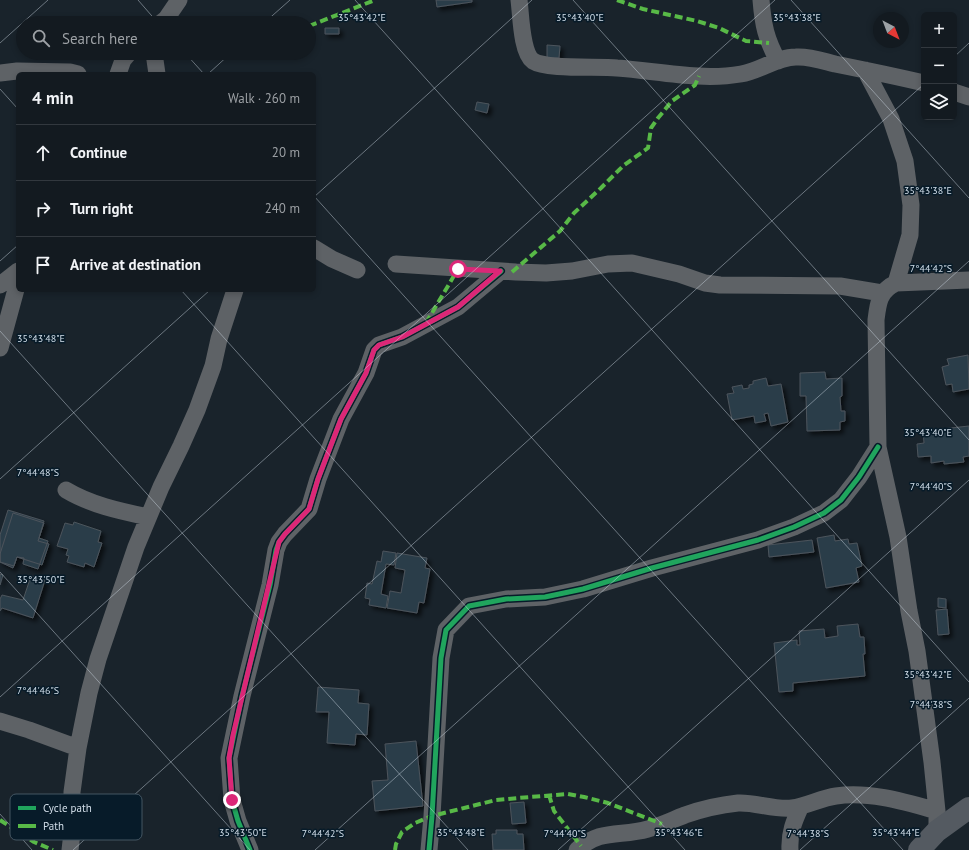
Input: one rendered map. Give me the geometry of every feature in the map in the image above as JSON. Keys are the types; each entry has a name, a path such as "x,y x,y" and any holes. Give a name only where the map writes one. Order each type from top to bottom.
{"street":[{"path":"167,16 179,0"},
{"path":"519,0 523,35 527,52 532,60 540,65 570,67 616,67 699,76 716,76 742,74 758,70 778,61 796,57 865,70 921,83"},
{"path":"761,0 762,21 769,43 778,61"},
{"path":"119,72 123,60"},
{"path":"155,60 157,72"},
{"path":"865,70 891,119 904,161 908,183 911,205 910,235 896,283"},
{"path":"0,74 17,71 70,72"},
{"path":"957,93 969,97"},
{"path":"316,249 332,259 357,270"},
{"path":"396,264 546,273 572,271 608,264 632,263 679,274 704,283 720,285 840,286 882,293"},
{"path":"250,850 238,821 232,800 229,758 236,722 270,585 276,550 279,542 309,509 318,479 341,419 366,373 374,350 379,345 402,337 458,307 500,271"},
{"path":"0,285 16,273"},
{"path":"937,821 932,762 917,651 909,611 898,537 878,447 876,320 882,293 896,283 969,280"},
{"path":"0,348 16,289"},
{"path":"72,794 78,748 89,693 98,659 126,575 148,517 197,410 213,366 219,339 234,292"},
{"path":"429,850 441,658 446,630 469,606 506,599 545,597 582,589 652,568 758,540 794,527 824,512 841,500 859,477 878,447"},
{"path":"66,490 87,501 124,512 148,517"},
{"path":"0,721 78,748"},
{"path":"577,850 595,838 608,834 646,830 711,807 740,803 782,808 801,806 835,796 876,796 937,821"},
{"path":"790,850 790,836 801,806"},
{"path":"919,850 937,821 969,808"},
{"path":"70,850 71,840"}],"building":[{"path":"436,0 472,0 472,2 437,7"},
{"path":"325,28 339,28 339,34 325,34"},
{"path":"547,45 560,46 559,58 547,58"},
{"path":"477,102 489,104 487,113 475,110"},
{"path":"968,355 969,389 953,392 952,384 946,385 942,367 949,365 947,359"},
{"path":"825,372 826,379 842,378 842,396 840,397 841,411 845,411 845,421 840,422 840,430 807,431 806,396 800,396 800,373"},
{"path":"766,378 768,386 781,384 788,422 771,426 768,413 764,414 766,421 755,423 754,416 732,420 727,394 734,393 732,387 742,385 743,389 749,388 749,385 753,384 753,381"},
{"path":"969,426 969,456 963,457 964,462 944,464 944,461 931,463 931,456 918,457 917,444 924,443 923,431"},
{"path":"8,510 44,521 39,538 48,541 38,569 23,564 24,558 17,557 13,568 0,562 0,535"},
{"path":"13,513 44,523 38,541 49,544 42,565 17,557 14,566 0,562 0,554"},
{"path":"74,522 101,531 98,542 102,543 94,567 85,563 84,567 67,562 69,556 66,555 68,549 57,546 65,523 73,525"},
{"path":"834,535 835,541 848,539 849,544 857,543 862,566 856,568 859,582 826,588 817,538"},
{"path":"812,540 814,552 769,557 768,545"},
{"path":"383,551 396,553 394,565 386,564 381,594 388,596 386,608 369,605 370,599 365,598 367,583 372,584 377,561 381,562"},
{"path":"397,553 427,558 425,568 430,569 424,603 419,602 417,613 387,608 390,591 401,593 405,570 395,568"},
{"path":"0,574 3,575 0,585"},
{"path":"31,576 45,580 33,618 2,608 0,611 0,599 2,595 23,600"},
{"path":"938,598 946,599 946,608 938,607"},
{"path":"947,609 949,634 938,635 936,610"},
{"path":"858,624 860,637 864,637 865,654 863,654 865,676 793,683 793,691 779,692 774,643 797,640 797,645 800,645 799,631 824,629 825,638 838,636 837,626"},
{"path":"318,687 359,690 358,703 369,704 367,735 356,734 355,745 327,743 329,712 316,712"},
{"path":"416,741 423,806 375,811 372,781 388,780 385,744"},
{"path":"524,802 526,823 512,824 510,803"},
{"path":"496,830 517,830 517,834 523,834 524,850 493,850 492,834 496,834"}],"marked path":[{"path":"316,23 375,0"},
{"path":"617,0 643,9 697,21 719,28 746,41 769,43"},
{"path":"512,272 560,231 574,213 623,166 648,148 651,128 658,118 672,101 695,85 699,76"},
{"path":"426,323 458,269"},
{"path":"395,850 396,844 402,832 415,823 432,816 496,800 568,794 608,803 662,824"},
{"path":"549,795 554,811 581,846"},
{"path":"0,820 10,826"},
{"path":"31,840 53,850"}],"cycle path":[{"path":"250,850 238,821 232,800 229,758 242,696 270,585 276,550 279,542 309,509 318,479 341,419 366,373 374,350 379,345 402,337 458,307 501,271"},
{"path":"429,850 441,658 446,630 469,606 506,599 545,597 583,589 652,568 758,540 794,527 824,513 841,500 859,477 878,447"}],"route":[{"path":"232,800 229,758 233,735 270,585 276,550 279,542 309,509 318,479 341,419 366,373 374,350 379,345 402,337 426,323 447,314 458,307 500,271 458,269"}]}
